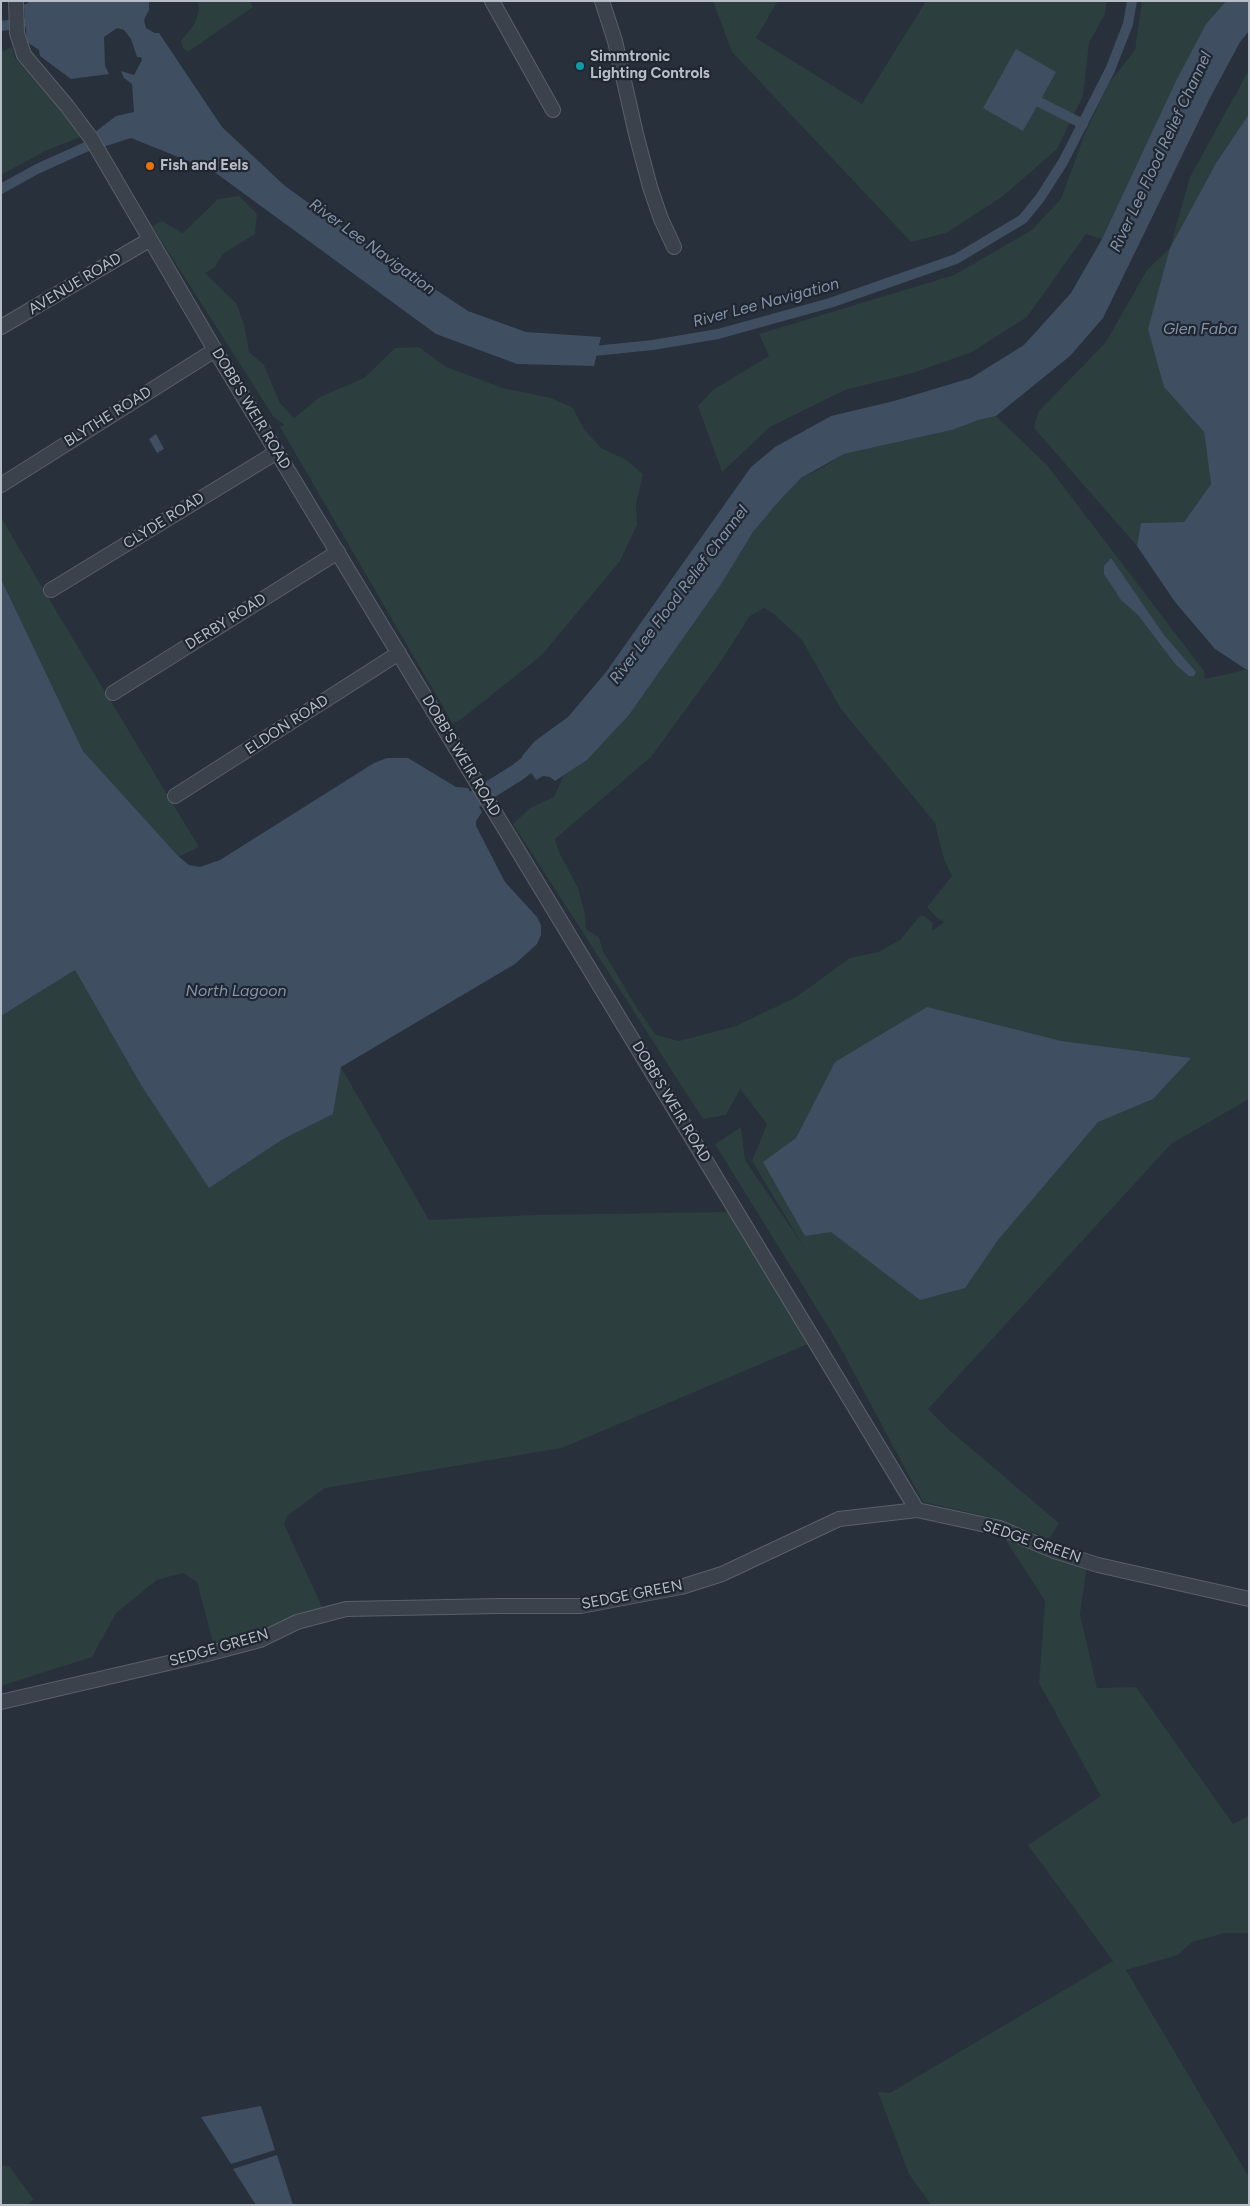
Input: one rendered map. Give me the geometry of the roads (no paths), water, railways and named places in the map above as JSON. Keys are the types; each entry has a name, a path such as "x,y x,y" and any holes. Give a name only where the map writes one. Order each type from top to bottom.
{"street":[{"path":"492,1 553,110"},
{"path":"602,1 615,41 650,187 661,219 674,247"},
{"name":"DOBB'S WEIR ROAD","path":"16,3 17,33 28,61 67,106 89,136 215,350 917,1510"},
{"name":"AVENUE ROAD","path":"1,327 149,240"},
{"name":"BLYTHE ROAD","path":"1,485 215,350"},
{"name":"CLYDE ROAD","path":"51,590 277,452"},
{"name":"DERBY ROAD","path":"113,692 338,552"},
{"name":"ELDON ROAD","path":"175,796 399,654"},
{"name":"SEDGE GREEN","path":"1,1702 260,1640 297,1622 346,1609 581,1606 681,1587 722,1574 839,1519 917,1510 1000,1528 1054,1551 1098,1565 1249,1599"}],"water":[{"path":"31,1 149,2 149,10 144,20 146,28 159,33 222,127 285,186 359,239 468,311 526,332 601,337 594,366 517,364 436,334 213,171 131,138 103,147 95,132 116,116 134,112 132,84 124,78 121,71 134,75 142,60 141,57 137,57 131,39 124,30 117,28 104,37 105,66 109,74 71,79 40,56 39,50 27,42 24,5"},
{"path":"1226,1 1249,1 1249,31 1240,42 1210,98 1103,318 1070,356 996,416 952,430 844,454 801,478 753,532 722,583 629,715 587,760 555,781 550,777 543,776 536,780 530,771 532,767 527,764 522,756 535,741 568,717 606,672 751,467 775,447 831,416 894,401 971,378 1024,345 1071,293 1102,239 1176,81 1206,24"},
{"path":"1016,49 1056,72 1023,131 983,108"},
{"name":"Glen Faba","path":"1249,114 1249,669 1247,670 1215,649 1175,602 1137,546 1141,523 1184,522 1211,484 1204,432 1164,387 1148,329 1170,248 1216,163"},
{"path":"156,434 164,449 157,453 149,439"},
{"path":"1111,558 1164,635 1196,672 1194,676 1189,676 1176,665 1138,615 1121,600 1104,574 1104,566"},
{"name":"North Lagoon","path":"1,579 83,751 178,856 189,865 200,867 220,860 374,763 387,758 408,758 456,787 468,788 482,812 476,821 476,826 505,882 537,917 541,925 541,935 537,944 515,964 341,1067 333,1114 283,1139 209,1188 141,1085 75,970 1,1016"},
{"path":"927,1007 1061,1041 1191,1058 1153,1099 1098,1122 998,1240 965,1288 920,1300 831,1232 805,1236 763,1162 796,1138 835,1062"},
{"path":"261,2106 275,2150 231,2164 201,2117"},
{"path":"277,2155 293,2205 256,2205 233,2169"}],"waterway":[{"name":"River Lee Navigation","path":"584,352 653,345 718,334 830,303 956,259 1023,219 1040,198 1063,162 1110,70 1128,24 1132,1"},
{"path":"1,26 23,23"},
{"name":"River Lee Navigation","path":"1039,102 1083,124"},
{"name":"River Lee Navigation","path":"1,189 37,169 99,141"},
{"name":"River Lee Flood Relief Channel","path":"475,799 518,772 546,750"}],"place":[{"name":"Simmtronic Lighting Controls","path":"580,66"},
{"name":"Fish and Eels","path":"150,166"}]}
